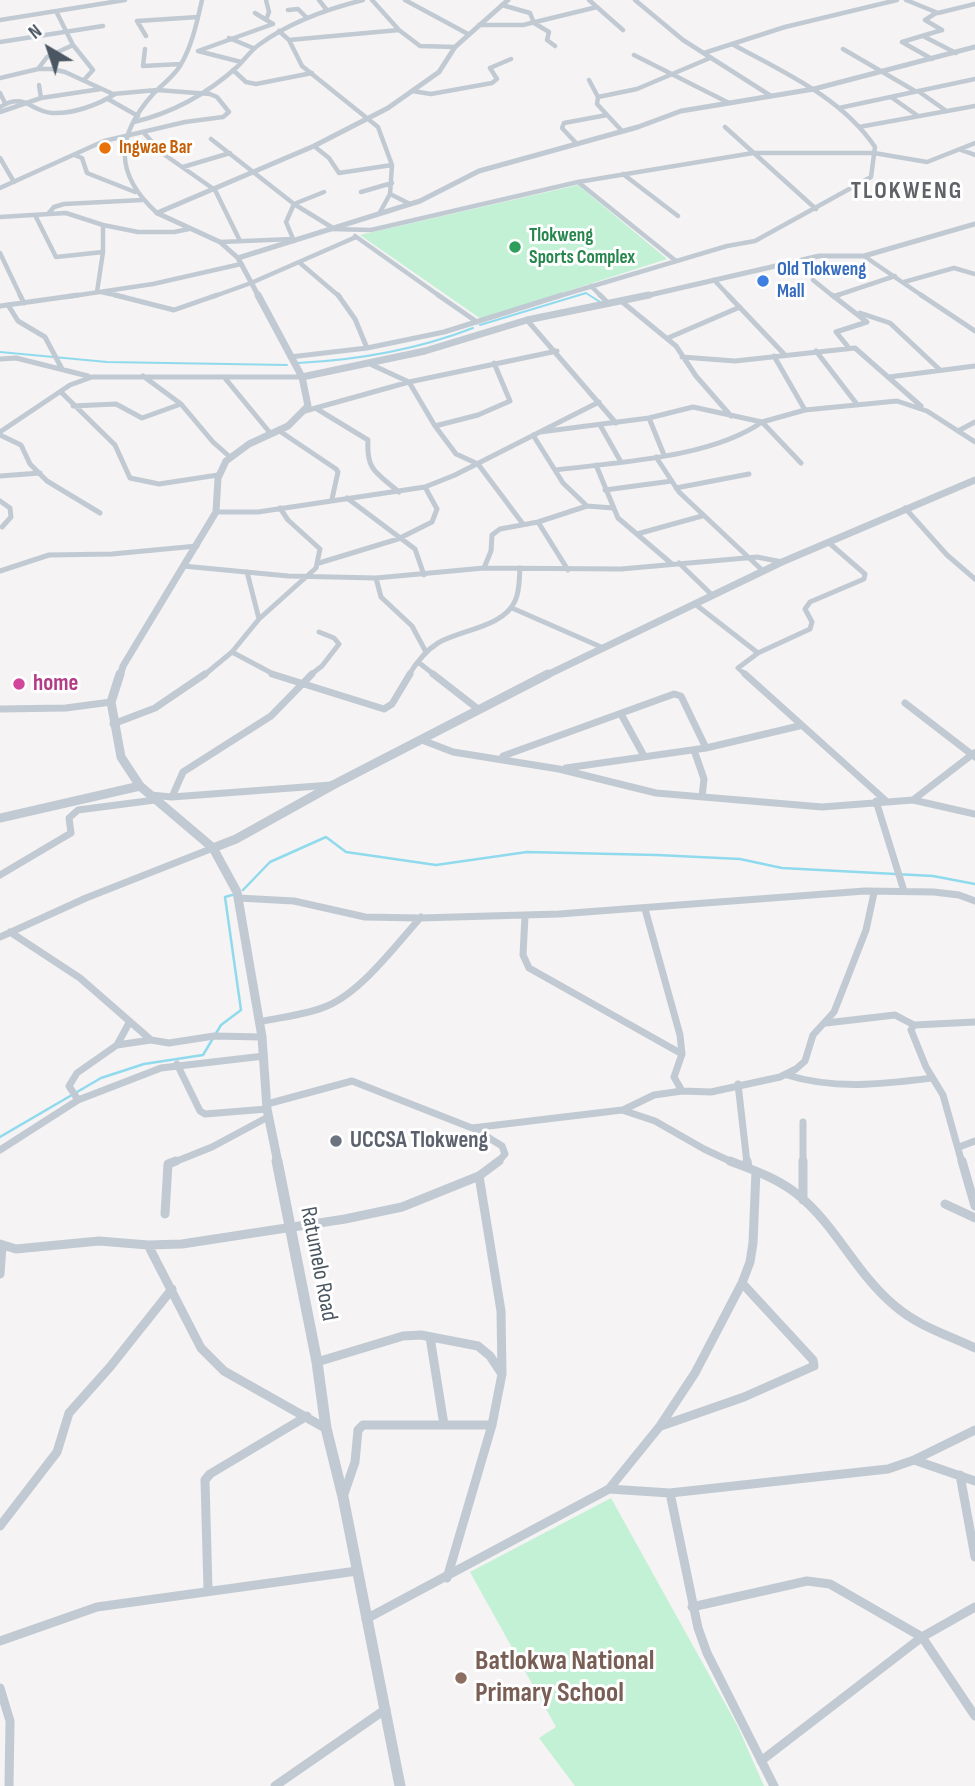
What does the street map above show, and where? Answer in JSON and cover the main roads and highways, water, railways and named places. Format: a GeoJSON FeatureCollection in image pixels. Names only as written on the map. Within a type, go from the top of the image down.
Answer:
{"type":"FeatureCollection","features":[{"type":"Feature","properties":{"kind":"waterway"},"geometry":{"type":"LineString","coordinates":[[480,325],[586,293],[600,302]]}},
{"type":"Feature","properties":{"kind":"waterway"},"geometry":{"type":"LineString","coordinates":[[298,363],[387,353],[473,328]]}},
{"type":"Feature","properties":{"kind":"waterway"},"geometry":{"type":"LineString","coordinates":[[0,352],[107,362],[287,365]]}},
{"type":"Feature","properties":{"kind":"waterway"},"geometry":{"type":"LineString","coordinates":[[243,890],[270,862],[326,837],[346,852],[436,865],[527,852],[657,855],[740,859],[782,868],[933,876],[975,884]]}},
{"type":"Feature","properties":{"kind":"waterway"},"geometry":{"type":"LineString","coordinates":[[0,1137],[101,1078],[144,1064],[203,1055],[221,1025],[241,1010],[225,897],[232,895]]}},
{"type":"Feature","properties":{"kind":"place","name":"Ingwae Bar"},"geometry":{"type":"Point","coordinates":[105,148]}},
{"type":"Feature","properties":{"kind":"place","name":"Tlokweng Sports Complex"},"geometry":{"type":"Point","coordinates":[515,247]}},
{"type":"Feature","properties":{"kind":"place","name":"Old Tlokweng Mall"},"geometry":{"type":"Point","coordinates":[763,281]}},
{"type":"Feature","properties":{"kind":"place","name":"home"},"geometry":{"type":"Point","coordinates":[19,684]}},
{"type":"Feature","properties":{"kind":"place","name":"UCCSA Tlokweng"},"geometry":{"type":"Point","coordinates":[336,1141]}},
{"type":"Feature","properties":{"kind":"place","name":"Batlokwa National Primary School"},"geometry":{"type":"Point","coordinates":[461,1678]}},
{"type":"Feature","properties":{"kind":"district","name":"TLOKWENG"},"geometry":{"type":"Point","coordinates":[907,192]}}]}
